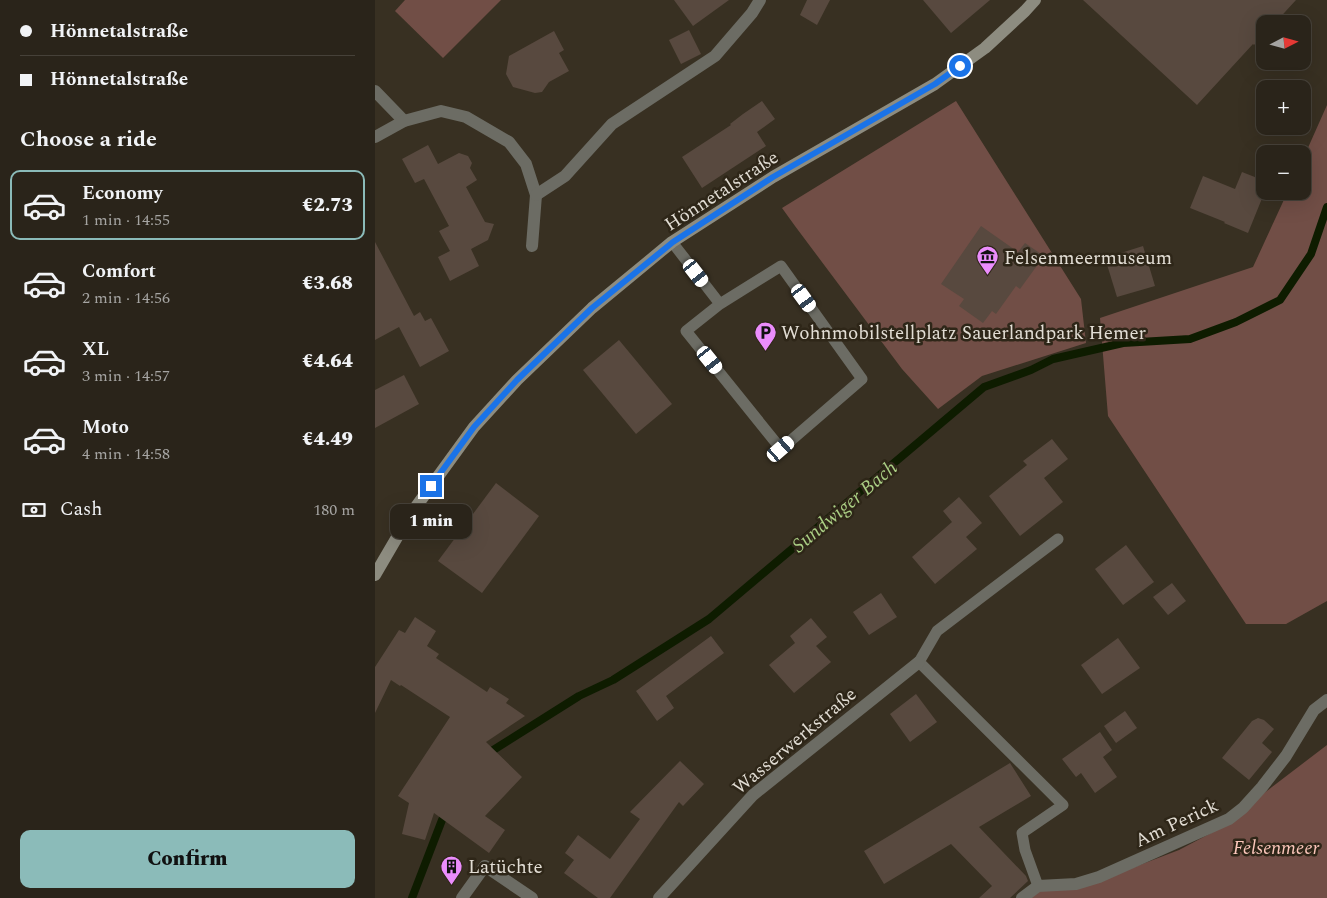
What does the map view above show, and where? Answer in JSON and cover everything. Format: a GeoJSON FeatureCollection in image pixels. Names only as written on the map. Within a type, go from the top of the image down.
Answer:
{"type":"FeatureCollection","features":[{"type":"Feature","properties":{"kind":"main road","name":"Hönnetalstraße"},"geometry":{"type":"LineString","coordinates":[[375,575],[410,515],[474,427],[517,380],[592,308],[673,242],[773,177],[935,84],[985,48],[1035,0]]}},
{"type":"Feature","properties":{"kind":"street"},"geometry":{"type":"LineString","coordinates":[[536,195],[565,176],[612,124],[715,56],[752,13],[760,0]]}},
{"type":"Feature","properties":{"kind":"street"},"geometry":{"type":"LineString","coordinates":[[375,91],[404,121]]}},
{"type":"Feature","properties":{"kind":"street"},"geometry":{"type":"LineString","coordinates":[[375,137],[404,121],[441,112],[466,117],[509,142],[526,164],[536,195],[532,246]]}},
{"type":"Feature","properties":{"kind":"street","name":"Wasserwerkstraße"},"geometry":{"type":"LineString","coordinates":[[659,898],[753,795],[919,662]]}},
{"type":"Feature","properties":{"kind":"street","name":"Am Perick"},"geometry":{"type":"LineString","coordinates":[[1038,886],[1076,884],[1099,878],[1229,819],[1243,808],[1262,787],[1286,756],[1314,710],[1327,700]]}},
{"type":"Feature","properties":{"kind":"street"},"geometry":{"type":"LineString","coordinates":[[462,898],[485,866],[532,898]]}},
{"type":"Feature","properties":{"kind":"street"},"geometry":{"type":"LineString","coordinates":[[1022,898],[1038,886]]}},
{"type":"Feature","properties":{"kind":"lane"},"geometry":{"type":"LineString","coordinates":[[673,242],[720,304]]}},
{"type":"Feature","properties":{"kind":"lane"},"geometry":{"type":"LineString","coordinates":[[781,266],[862,379],[781,449],[686,331],[720,304],[781,266]]}},
{"type":"Feature","properties":{"kind":"lane"},"geometry":{"type":"LineString","coordinates":[[1038,886],[1025,850],[1022,833],[1063,805],[919,662],[937,631],[1058,539]]}},
{"type":"Feature","properties":{"kind":"green space"},"geometry":{"type":"Polygon","coordinates":[[[405,0],[501,0],[443,58],[395,11],[405,0]]]}},
{"type":"Feature","properties":{"kind":"green space"},"geometry":{"type":"Polygon","coordinates":[[[956,101],[1081,299],[1086,343],[982,376],[938,409],[902,369],[782,208],[956,101]]]}},
{"type":"Feature","properties":{"kind":"green space"},"geometry":{"type":"Polygon","coordinates":[[[1327,105],[1327,601],[1286,624],[1246,624],[1108,416],[1100,318],[1253,267],[1284,200],[1311,200],[1311,145],[1309,145],[1327,105]]]}},
{"type":"Feature","properties":{"kind":"green space","name":"Felsenmeer"},"geometry":{"type":"Polygon","coordinates":[[[1327,745],[1327,898],[1031,898],[1037,890],[1082,887],[1179,850],[1213,832],[1327,745]]]}},
{"type":"Feature","properties":{"kind":"building"},"geometry":{"type":"Polygon","coordinates":[[[674,0],[729,0],[693,26],[674,0]]]}},
{"type":"Feature","properties":{"kind":"building"},"geometry":{"type":"Polygon","coordinates":[[[807,0],[830,0],[817,25],[800,15],[807,0]]]}},
{"type":"Feature","properties":{"kind":"building"},"geometry":{"type":"Polygon","coordinates":[[[923,0],[990,0],[951,33],[923,0]]]}},
{"type":"Feature","properties":{"kind":"building"},"geometry":{"type":"Polygon","coordinates":[[[1083,0],[1296,0],[1282,15],[1256,15],[1256,43],[1197,105],[1083,0]]]}},
{"type":"Feature","properties":{"kind":"building"},"geometry":{"type":"Polygon","coordinates":[[[689,30],[701,54],[681,64],[669,40],[689,30]]]}},
{"type":"Feature","properties":{"kind":"building"},"geometry":{"type":"Polygon","coordinates":[[[554,31],[564,50],[559,53],[569,71],[549,82],[542,92],[535,93],[513,87],[506,74],[509,56],[554,31]]]}},
{"type":"Feature","properties":{"kind":"building"},"geometry":{"type":"Polygon","coordinates":[[[762,101],[775,119],[757,132],[766,146],[702,188],[682,157],[731,125],[762,101]]]}},
{"type":"Feature","properties":{"kind":"building"},"geometry":{"type":"Polygon","coordinates":[[[428,145],[438,164],[459,153],[468,156],[472,163],[470,168],[477,180],[466,187],[485,222],[494,224],[488,240],[471,249],[479,266],[450,281],[438,257],[450,251],[439,231],[449,226],[424,179],[415,183],[402,159],[428,145]]]}},
{"type":"Feature","properties":{"kind":"building"},"geometry":{"type":"Polygon","coordinates":[[[1242,172],[1256,177],[1256,200],[1261,200],[1248,233],[1190,208],[1203,176],[1235,189],[1242,172]]]}},
{"type":"Feature","properties":{"kind":"building","name":"Felsenmeermuseum"},"geometry":{"type":"Polygon","coordinates":[[[981,226],[1018,252],[1025,243],[1044,256],[1020,289],[1016,286],[996,314],[992,311],[983,323],[959,306],[964,299],[941,284],[981,226]]]}},
{"type":"Feature","properties":{"kind":"building"},"geometry":{"type":"Polygon","coordinates":[[[375,242],[414,316],[420,312],[425,321],[431,318],[449,351],[420,367],[399,327],[375,340],[375,242]]]}},
{"type":"Feature","properties":{"kind":"building"},"geometry":{"type":"Polygon","coordinates":[[[1143,246],[1155,286],[1117,297],[1105,258],[1143,246]]]}},
{"type":"Feature","properties":{"kind":"building"},"geometry":{"type":"Polygon","coordinates":[[[619,340],[672,404],[636,434],[583,370],[619,340]]]}},
{"type":"Feature","properties":{"kind":"building"},"geometry":{"type":"Polygon","coordinates":[[[404,375],[419,404],[375,428],[375,390],[404,375]]]}},
{"type":"Feature","properties":{"kind":"building"},"geometry":{"type":"Polygon","coordinates":[[[1052,439],[1068,459],[1044,478],[1063,502],[1020,536],[989,496],[1027,465],[1023,461],[1052,439]]]}},
{"type":"Feature","properties":{"kind":"building"},"geometry":{"type":"Polygon","coordinates":[[[496,483],[539,516],[482,593],[438,561],[496,483]]]}},
{"type":"Feature","properties":{"kind":"building"},"geometry":{"type":"Polygon","coordinates":[[[959,497],[982,523],[966,537],[977,549],[935,584],[912,557],[952,522],[943,511],[959,497]]]}},
{"type":"Feature","properties":{"kind":"building"},"geometry":{"type":"Polygon","coordinates":[[[1126,545],[1154,582],[1123,605],[1095,569],[1126,545]]]}},
{"type":"Feature","properties":{"kind":"building"},"geometry":{"type":"Polygon","coordinates":[[[1172,583],[1186,601],[1168,615],[1153,597],[1172,583]]]}},
{"type":"Feature","properties":{"kind":"building"},"geometry":{"type":"Polygon","coordinates":[[[881,593],[897,617],[869,635],[853,612],[881,593]]]}},
{"type":"Feature","properties":{"kind":"building"},"geometry":{"type":"Polygon","coordinates":[[[415,617],[436,631],[427,646],[439,654],[436,658],[487,692],[490,687],[509,699],[506,703],[525,716],[486,742],[522,777],[485,816],[505,830],[489,853],[434,813],[425,840],[402,834],[409,803],[398,796],[450,717],[391,680],[375,713],[375,667],[399,630],[405,633],[415,617]]]}},
{"type":"Feature","properties":{"kind":"building"},"geometry":{"type":"Polygon","coordinates":[[[811,618],[827,637],[816,646],[831,662],[794,693],[769,665],[795,643],[790,636],[811,618]]]}},
{"type":"Feature","properties":{"kind":"building"},"geometry":{"type":"Polygon","coordinates":[[[711,636],[724,653],[666,696],[674,708],[657,721],[636,691],[711,636]]]}},
{"type":"Feature","properties":{"kind":"building"},"geometry":{"type":"Polygon","coordinates":[[[1118,638],[1140,668],[1102,694],[1081,665],[1118,638]]]}},
{"type":"Feature","properties":{"kind":"building"},"geometry":{"type":"Polygon","coordinates":[[[916,694],[937,722],[910,742],[890,714],[916,694]]]}},
{"type":"Feature","properties":{"kind":"building"},"geometry":{"type":"Polygon","coordinates":[[[1125,711],[1137,728],[1116,743],[1104,726],[1125,711]]]}},
{"type":"Feature","properties":{"kind":"building"},"geometry":{"type":"Polygon","coordinates":[[[1258,718],[1264,720],[1274,729],[1262,743],[1272,752],[1249,780],[1222,758],[1252,721],[1258,718]]]}},
{"type":"Feature","properties":{"kind":"building"},"geometry":{"type":"Polygon","coordinates":[[[1100,732],[1112,750],[1103,757],[1117,777],[1095,793],[1081,773],[1076,777],[1062,759],[1100,732]]]}},
{"type":"Feature","properties":{"kind":"building"},"geometry":{"type":"Polygon","coordinates":[[[680,761],[704,784],[683,806],[679,802],[610,898],[598,898],[564,873],[574,860],[565,853],[578,835],[610,859],[640,819],[630,812],[680,761]]]}},
{"type":"Feature","properties":{"kind":"building"},"geometry":{"type":"Polygon","coordinates":[[[1010,763],[1031,796],[979,827],[1026,876],[1028,881],[1010,898],[979,898],[992,886],[951,844],[884,884],[864,851],[1010,763]]]}},
{"type":"Feature","properties":{"kind":"waterway","name":"Sundwiger Bach"},"geometry":{"type":"LineString","coordinates":[[487,754],[579,696],[613,680],[709,619],[984,387],[1031,370],[1053,359],[1123,343],[1190,339],[1236,322],[1280,300],[1311,254],[1327,207]]}},
{"type":"Feature","properties":{"kind":"waterway","name":"Sundwiger Bach"},"geometry":{"type":"LineString","coordinates":[[412,898],[446,812]]}},
{"type":"Feature","properties":{"kind":"place","name":"Felsenmeermuseum"},"geometry":{"type":"Point","coordinates":[988,276]}},
{"type":"Feature","properties":{"kind":"place","name":"Wohnmobilstellplatz Sauerlandpark Hemer"},"geometry":{"type":"Point","coordinates":[765,351]}},
{"type":"Feature","properties":{"kind":"place","name":"Latüchte"},"geometry":{"type":"Point","coordinates":[452,885]}},
{"type":"Feature","properties":{"kind":"route"},"geometry":{"type":"LineString","coordinates":[[431,486],[474,427],[517,380],[592,308],[673,242],[773,177],[935,84],[960,66]]}}]}
